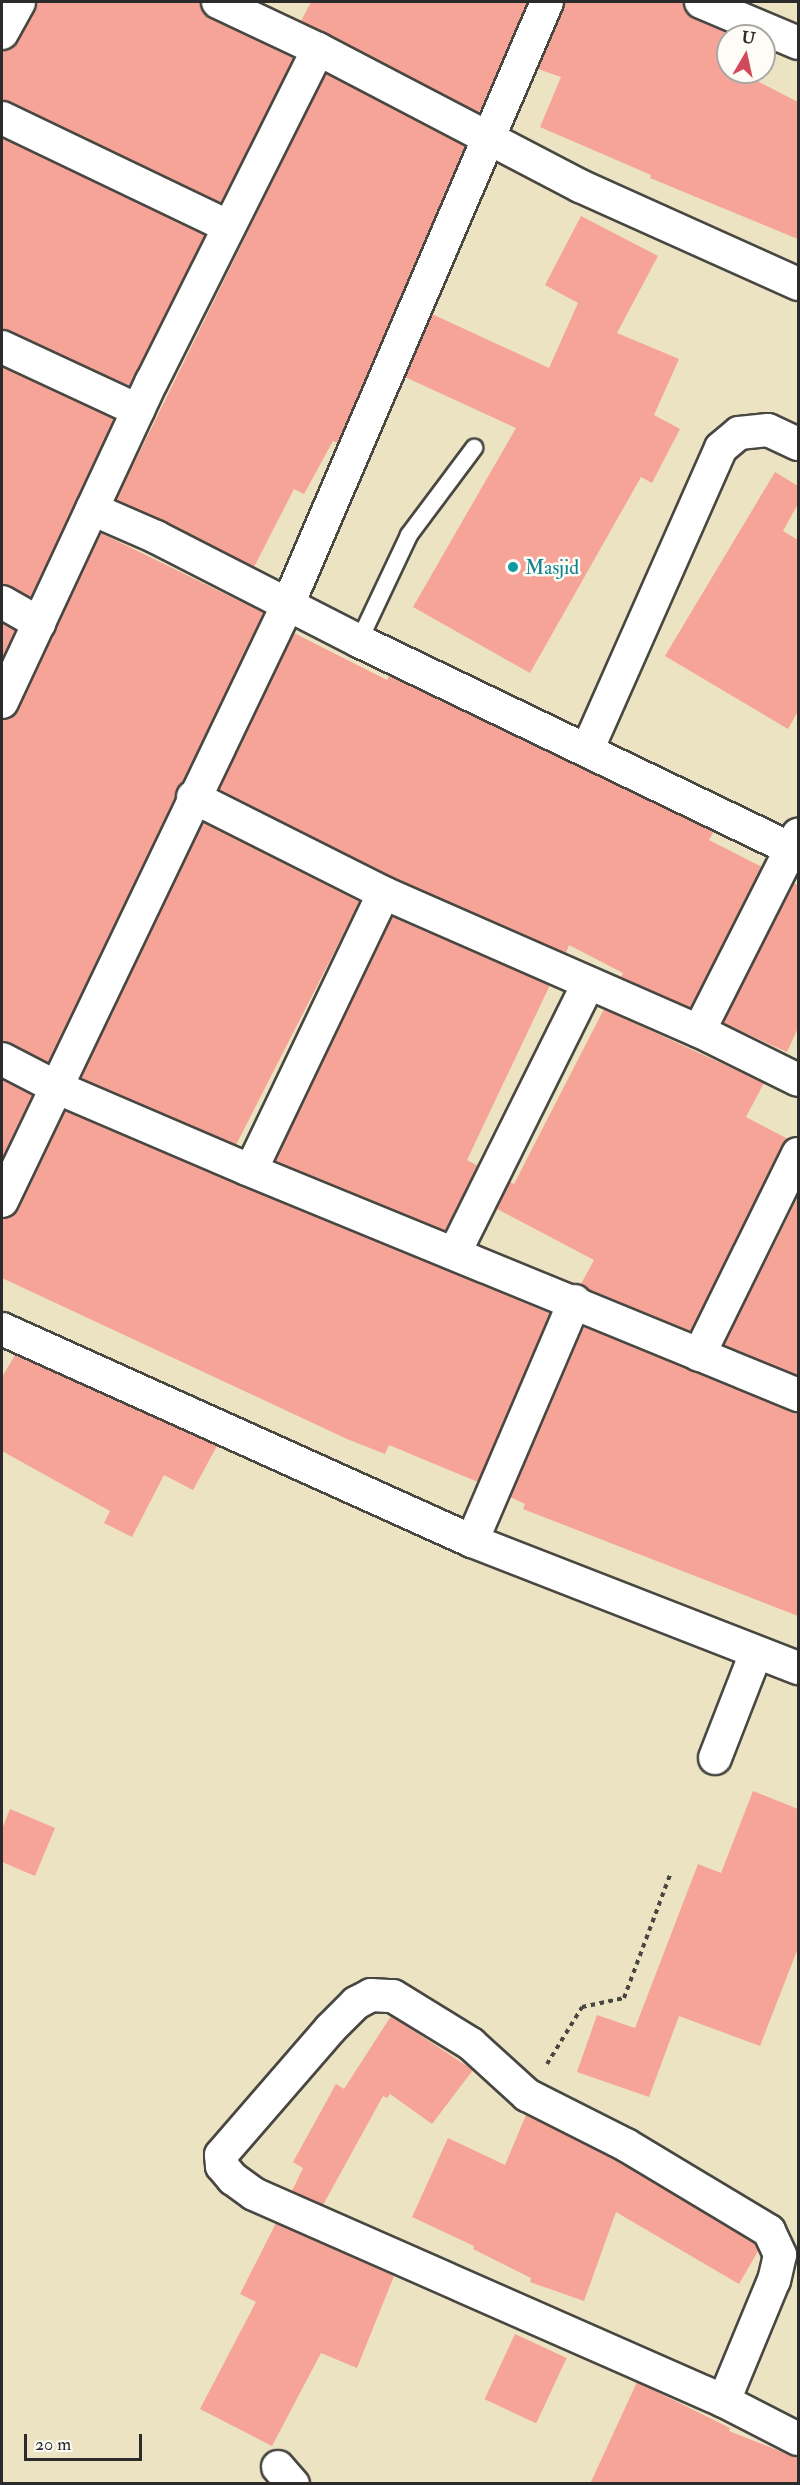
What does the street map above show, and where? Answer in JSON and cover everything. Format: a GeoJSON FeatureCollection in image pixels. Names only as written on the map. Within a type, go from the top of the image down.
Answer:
{"type":"FeatureCollection","features":[{"type":"Feature","properties":{"kind":"street"},"geometry":{"type":"LineString","coordinates":[[2,33],[20,2]]}},
{"type":"Feature","properties":{"kind":"street"},"geometry":{"type":"LineString","coordinates":[[218,2],[318,49],[580,186],[798,284]]}},
{"type":"Feature","properties":{"kind":"street"},"geometry":{"type":"LineString","coordinates":[[2,1201],[58,1088],[193,797],[289,602],[547,2]]}},
{"type":"Feature","properties":{"kind":"street"},"geometry":{"type":"LineString","coordinates":[[701,2],[736,8],[798,43]]}},
{"type":"Feature","properties":{"kind":"street"},"geometry":{"type":"LineString","coordinates":[[2,702],[138,410],[227,226],[318,49]]}},
{"type":"Feature","properties":{"kind":"street"},"geometry":{"type":"LineString","coordinates":[[2,118],[227,226]]}},
{"type":"Feature","properties":{"kind":"street"},"geometry":{"type":"LineString","coordinates":[[2,347],[138,410]]}},
{"type":"Feature","properties":{"kind":"street"},"geometry":{"type":"LineString","coordinates":[[588,748],[721,448],[739,433],[768,430],[798,444]]}},
{"type":"Feature","properties":{"kind":"street"},"geometry":{"type":"LineString","coordinates":[[92,509],[289,602],[359,641],[796,845],[699,1031]]}},
{"type":"Feature","properties":{"kind":"street"},"geometry":{"type":"LineString","coordinates":[[2,602],[39,622]]}},
{"type":"Feature","properties":{"kind":"street"},"geometry":{"type":"LineString","coordinates":[[193,797],[384,893],[699,1031],[798,1080]]}},
{"type":"Feature","properties":{"kind":"street"},"geometry":{"type":"LineString","coordinates":[[251,1170],[384,893]]}},
{"type":"Feature","properties":{"kind":"street"},"geometry":{"type":"LineString","coordinates":[[455,1252],[588,984]]}},
{"type":"Feature","properties":{"kind":"street"},"geometry":{"type":"LineString","coordinates":[[2,1059],[58,1088],[251,1170],[575,1301],[798,1395]]}},
{"type":"Feature","properties":{"kind":"street"},"geometry":{"type":"LineString","coordinates":[[699,1355],[798,1154]]}},
{"type":"Feature","properties":{"kind":"street"},"geometry":{"type":"LineString","coordinates":[[472,1541],[575,1301]]}},
{"type":"Feature","properties":{"kind":"street"},"geometry":{"type":"LineString","coordinates":[[2,1329],[472,1541],[798,1668]]}},
{"type":"Feature","properties":{"kind":"street"},"geometry":{"type":"LineString","coordinates":[[714,1758],[756,1653]]}},
{"type":"Feature","properties":{"kind":"street"},"geometry":{"type":"LineString","coordinates":[[724,2401],[774,2280],[778,2245],[769,2231],[626,2145],[527,2095],[451,2031],[393,1996],[371,1995],[356,2003],[330,2029],[221,2155],[222,2166],[254,2194],[724,2401],[798,2439]]}},
{"type":"Feature","properties":{"kind":"lane"},"geometry":{"type":"LineString","coordinates":[[359,641],[409,535],[474,448]]}},
{"type":"Feature","properties":{"kind":"path"},"geometry":{"type":"LineString","coordinates":[[527,2095],[582,2007],[624,1998],[670,1875]]}},
{"type":"Feature","properties":{"kind":"building"},"geometry":{"type":"Polygon","coordinates":[[[37,2],[200,2],[203,12],[210,18],[294,57],[221,203],[2,100],[2,51],[18,42],[37,2]]]}},
{"type":"Feature","properties":{"kind":"building"},"geometry":{"type":"Polygon","coordinates":[[[311,2],[528,2],[479,113],[301,21],[311,2]]]}},
{"type":"Feature","properties":{"kind":"building"},"geometry":{"type":"Polygon","coordinates":[[[565,2],[683,2],[686,12],[693,18],[716,28],[716,84],[763,84],[798,102],[798,239],[650,178],[651,175],[540,127],[561,77],[538,69],[565,2]]]}},
{"type":"Feature","properties":{"kind":"building"},"geometry":{"type":"Polygon","coordinates":[[[326,73],[465,146],[338,443],[333,441],[304,494],[294,489],[254,567],[116,500],[326,73]]]}},
{"type":"Feature","properties":{"kind":"building"},"geometry":{"type":"Polygon","coordinates":[[[2,138],[205,235],[130,386],[2,329],[2,138]]]}},
{"type":"Feature","properties":{"kind":"building"},"geometry":{"type":"Polygon","coordinates":[[[581,216],[658,256],[617,333],[679,359],[654,415],[680,429],[652,483],[641,477],[530,673],[413,607],[516,428],[405,377],[432,314],[549,368],[578,303],[545,285],[581,216]]]}},
{"type":"Feature","properties":{"kind":"building"},"geometry":{"type":"Polygon","coordinates":[[[2,367],[114,419],[31,598],[2,584],[2,367]]]}},
{"type":"Feature","properties":{"kind":"building"},"geometry":{"type":"Polygon","coordinates":[[[775,472],[798,486],[798,504],[783,531],[798,540],[798,711],[788,729],[665,656],[775,472]]]}},
{"type":"Feature","properties":{"kind":"building"},"geometry":{"type":"Polygon","coordinates":[[[101,533],[264,613],[48,1063],[2,1041],[2,720],[12,717],[18,710],[101,533]]]}},
{"type":"Feature","properties":{"kind":"building"},"geometry":{"type":"Polygon","coordinates":[[[2,622],[16,630],[2,661],[2,622]]]}},
{"type":"Feature","properties":{"kind":"building"},"geometry":{"type":"Polygon","coordinates":[[[294,633],[387,680],[389,676],[714,831],[709,840],[762,867],[691,1008],[621,977],[623,973],[569,945],[566,953],[392,877],[219,790],[294,633]]]}},
{"type":"Feature","properties":{"kind":"building"},"geometry":{"type":"Polygon","coordinates":[[[203,822],[360,902],[231,1155],[74,1075],[203,822]]]}},
{"type":"Feature","properties":{"kind":"building"},"geometry":{"type":"Polygon","coordinates":[[[794,883],[798,886],[798,1028],[787,1052],[723,1023],[794,883]]]}},
{"type":"Feature","properties":{"kind":"building"},"geometry":{"type":"Polygon","coordinates":[[[393,916],[550,985],[467,1160],[478,1166],[445,1231],[275,1161],[393,916]]]}},
{"type":"Feature","properties":{"kind":"building"},"geometry":{"type":"Polygon","coordinates":[[[604,1009],[764,1083],[746,1117],[788,1139],[691,1331],[589,1290],[581,1284],[594,1260],[497,1209],[510,1182],[514,1184],[604,1009]]]}},
{"type":"Feature","properties":{"kind":"building"},"geometry":{"type":"Polygon","coordinates":[[[2,1079],[33,1095],[2,1160],[2,1079]]]}},
{"type":"Feature","properties":{"kind":"building"},"geometry":{"type":"Polygon","coordinates":[[[65,1111],[550,1313],[478,1482],[389,1445],[385,1454],[347,1439],[2,1278],[2,1219],[18,1209],[65,1111]]]}},
{"type":"Feature","properties":{"kind":"building"},"geometry":{"type":"Polygon","coordinates":[[[798,1197],[798,1376],[724,1345],[798,1197]]]}},
{"type":"Feature","properties":{"kind":"building"},"geometry":{"type":"Polygon","coordinates":[[[584,1327],[798,1413],[798,1616],[523,1509],[525,1504],[510,1497],[584,1327]]]}},
{"type":"Feature","properties":{"kind":"building"},"geometry":{"type":"Polygon","coordinates":[[[15,1355],[217,1446],[193,1490],[164,1475],[132,1537],[104,1523],[110,1511],[2,1451],[2,1377],[15,1355]]]}},
{"type":"Feature","properties":{"kind":"building"},"geometry":{"type":"Polygon","coordinates":[[[753,1791],[798,1809],[798,1948],[760,2046],[679,2016],[649,2097],[577,2072],[597,2015],[635,2028],[698,1864],[721,1873],[753,1791]]]}},
{"type":"Feature","properties":{"kind":"building"},"geometry":{"type":"Polygon","coordinates":[[[10,1809],[55,1828],[35,1876],[2,1862],[2,1829],[10,1809]]]}},
{"type":"Feature","properties":{"kind":"building"},"geometry":{"type":"Polygon","coordinates":[[[391,2016],[473,2070],[432,2124],[390,2094],[387,2098],[383,2096],[323,2205],[292,2191],[303,2168],[293,2162],[336,2084],[344,2089],[391,2016]]]}},
{"type":"Feature","properties":{"kind":"building"},"geometry":{"type":"Polygon","coordinates":[[[526,2115],[617,2161],[755,2244],[758,2251],[739,2284],[616,2212],[584,2301],[530,2282],[531,2278],[473,2249],[474,2246],[412,2217],[448,2138],[505,2165],[526,2115]]]}},
{"type":"Feature","properties":{"kind":"building"},"geometry":{"type":"Polygon","coordinates":[[[276,2223],[394,2276],[357,2368],[321,2353],[272,2446],[200,2409],[256,2302],[240,2294],[276,2223]]]}},
{"type":"Feature","properties":{"kind":"building"},"geometry":{"type":"Polygon","coordinates":[[[515,2334],[567,2358],[536,2423],[485,2399],[515,2334]]]}},
{"type":"Feature","properties":{"kind":"building"},"geometry":{"type":"Polygon","coordinates":[[[637,2382],[730,2428],[729,2431],[798,2458],[798,2484],[590,2484],[637,2382]]]}},
{"type":"Feature","properties":{"kind":"place","name":"Masjid"},"geometry":{"type":"Point","coordinates":[513,567]}}]}
